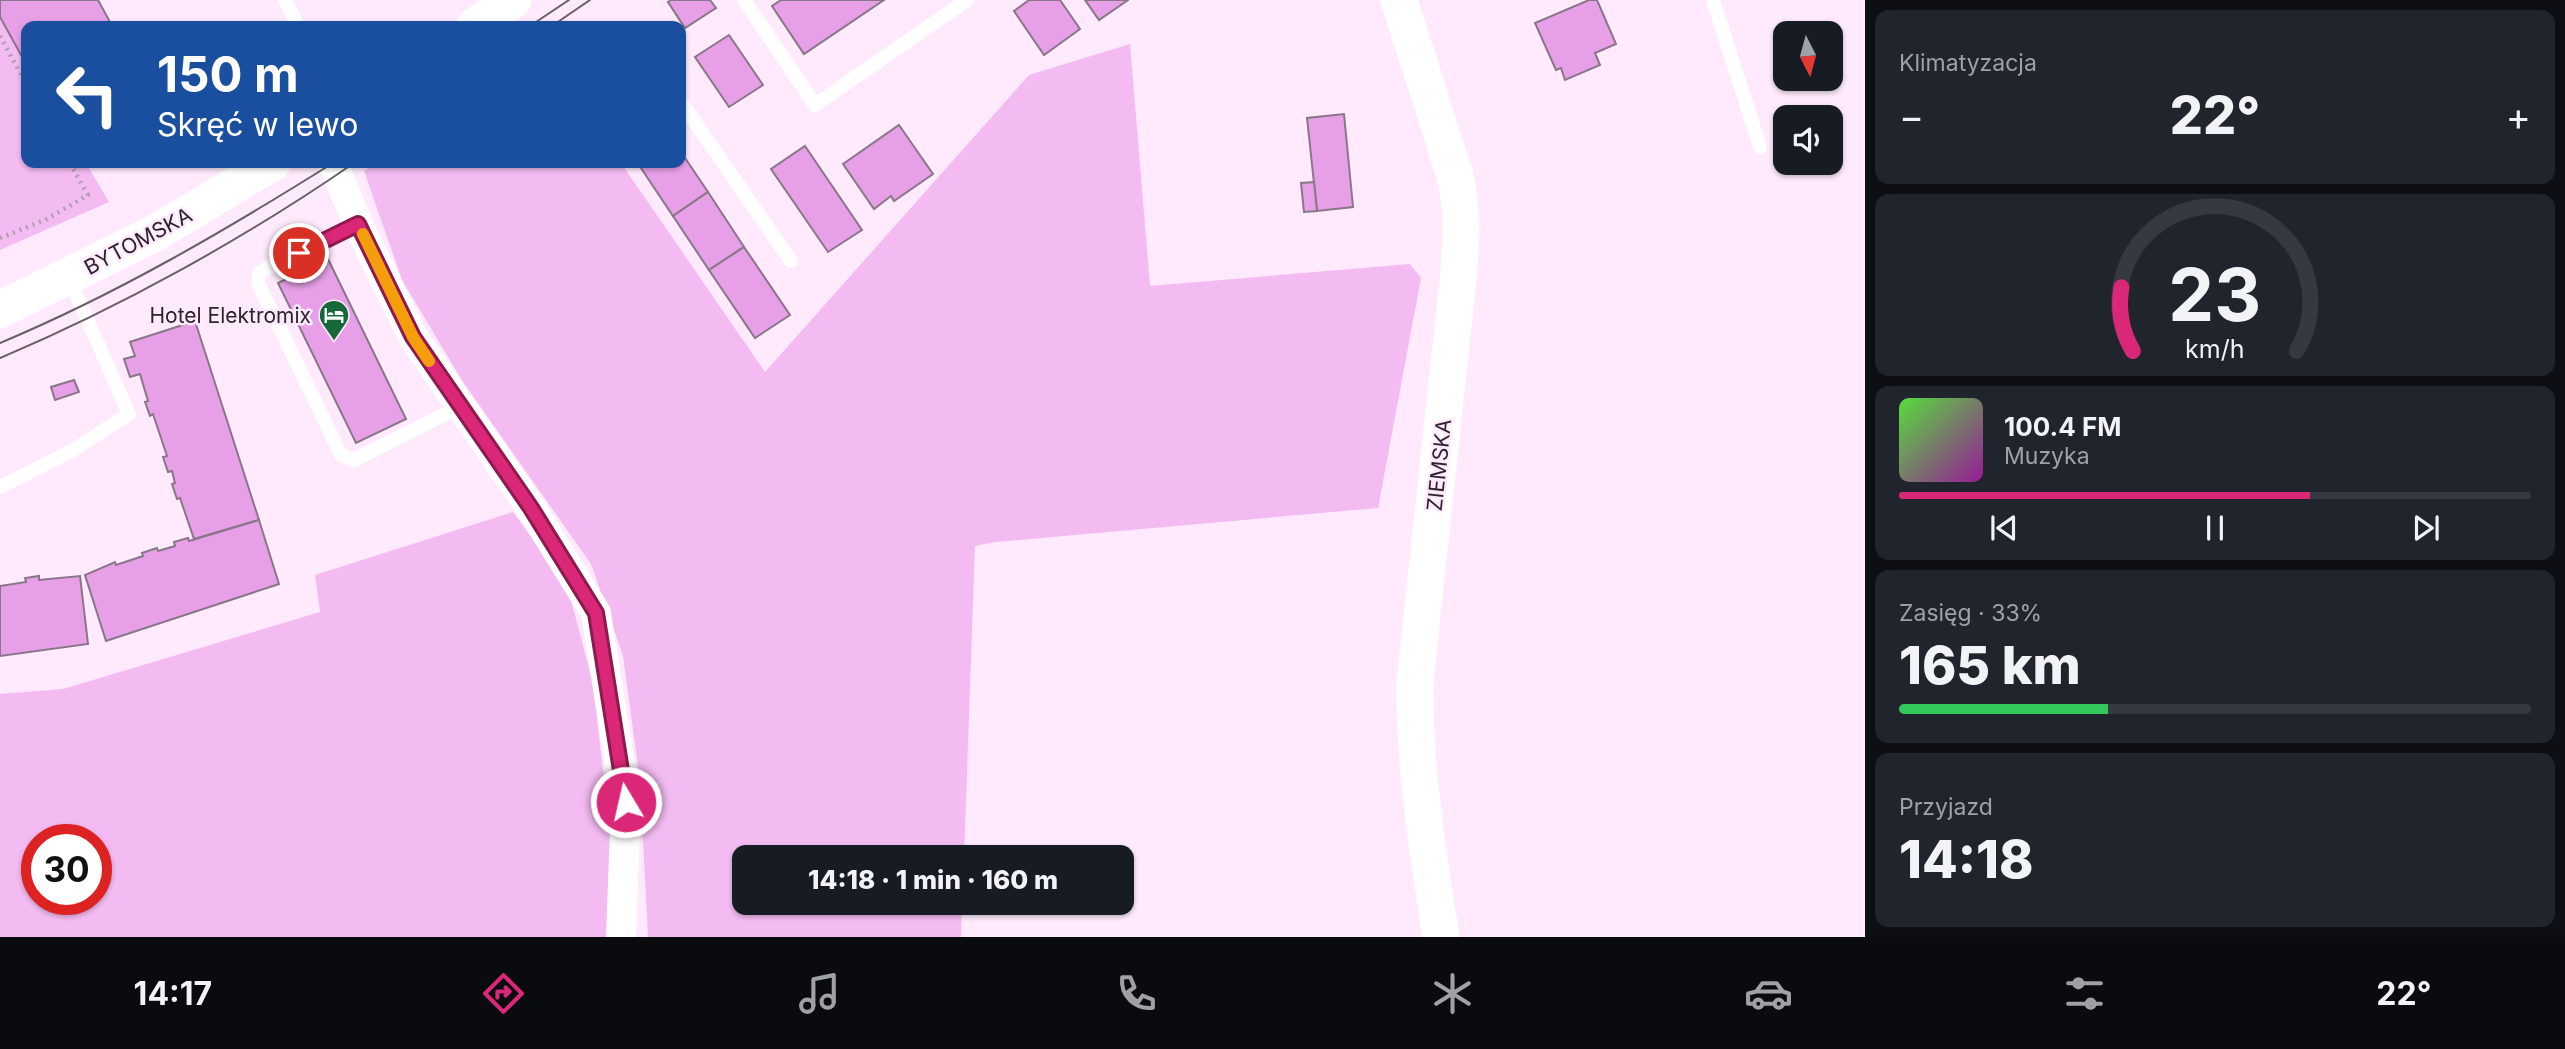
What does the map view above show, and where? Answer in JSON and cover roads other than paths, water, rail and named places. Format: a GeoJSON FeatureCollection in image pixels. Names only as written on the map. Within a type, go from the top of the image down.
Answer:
{"type":"FeatureCollection","features":[{"type":"Feature","properties":{"kind":"street","name":"ZIEMSKA"},"geometry":{"type":"LineString","coordinates":[[1399,0],[1455,176],[1461,198],[1462,220],[1415,682],[1418,771],[1441,937]]}},
{"type":"Feature","properties":{"kind":"street","name":"BYTOMSKA"},"geometry":{"type":"LineString","coordinates":[[0,310],[157,232],[264,168]]}},
{"type":"Feature","properties":{"kind":"street"},"geometry":{"type":"LineString","coordinates":[[335,168],[358,224],[413,337],[531,508],[596,613],[626,802],[621,937]]}},
{"type":"Feature","properties":{"kind":"lane"},"geometry":{"type":"LineString","coordinates":[[285,0],[296,21]]}},
{"type":"Feature","properties":{"kind":"lane"},"geometry":{"type":"LineString","coordinates":[[744,0],[815,105],[967,0]]}},
{"type":"Feature","properties":{"kind":"lane"},"geometry":{"type":"LineString","coordinates":[[1713,0],[1760,147]]}},
{"type":"Feature","properties":{"kind":"lane"},"geometry":{"type":"LineString","coordinates":[[686,109],[790,261]]}},
{"type":"Feature","properties":{"kind":"lane"},"geometry":{"type":"LineString","coordinates":[[358,224],[260,272],[258,283],[341,455],[354,460],[461,406]]}},
{"type":"Feature","properties":{"kind":"lane"},"geometry":{"type":"LineString","coordinates":[[0,487],[75,449],[129,414],[69,278]]}},
{"type":"Feature","properties":{"kind":"tram line"},"geometry":{"type":"LineString","coordinates":[[538,21],[569,0]]}},
{"type":"Feature","properties":{"kind":"tram line"},"geometry":{"type":"LineString","coordinates":[[559,21],[590,0]]}},
{"type":"Feature","properties":{"kind":"tram line"},"geometry":{"type":"LineString","coordinates":[[0,343],[86,304],[170,260],[325,168]]}},
{"type":"Feature","properties":{"kind":"tram line"},"geometry":{"type":"LineString","coordinates":[[0,358],[91,316],[182,269],[271,218],[347,168]]}},
{"type":"Feature","properties":{"kind":"place","name":"Hotel Elektromix"},"geometry":{"type":"Point","coordinates":[334,342]}}]}
